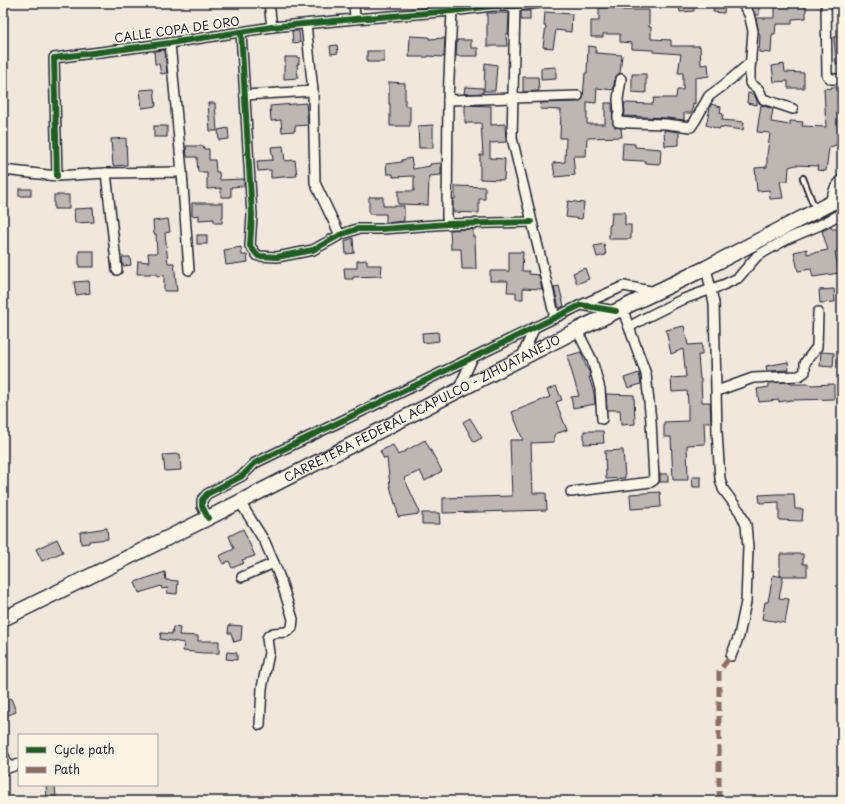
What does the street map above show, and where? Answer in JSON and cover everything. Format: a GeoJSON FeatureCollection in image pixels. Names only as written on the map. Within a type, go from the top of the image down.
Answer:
{"type":"FeatureCollection","features":[{"type":"Feature","properties":{"kind":"main road","name":"CARRETERA FEDERAL ACAPULCO - ZIHUATANEJO"},"geometry":{"type":"LineString","coordinates":[[3,619],[240,502],[577,330],[706,268],[815,211],[836,205],[842,198]]}},
{"type":"Feature","properties":{"kind":"street"},"geometry":{"type":"LineString","coordinates":[[269,3],[272,27]]}},
{"type":"Feature","properties":{"kind":"street"},"geometry":{"type":"LineString","coordinates":[[354,3],[355,18]]}},
{"type":"Feature","properties":{"kind":"street","name":"CALLE COPA DE ORO"},"geometry":{"type":"LineString","coordinates":[[57,176],[54,58],[272,27],[355,18],[452,11],[492,4],[515,6],[540,3]]}},
{"type":"Feature","properties":{"kind":"street"},"geometry":{"type":"LineString","coordinates":[[742,3],[749,14],[753,31],[750,83],[759,90],[763,98],[793,109]]}},
{"type":"Feature","properties":{"kind":"street"},"geometry":{"type":"LineString","coordinates":[[826,3],[827,75],[831,79],[842,79]]}},
{"type":"Feature","properties":{"kind":"street"},"geometry":{"type":"LineString","coordinates":[[515,6],[512,138],[554,318]]}},
{"type":"Feature","properties":{"kind":"street"},"geometry":{"type":"LineString","coordinates":[[448,224],[448,100],[452,11]]}},
{"type":"Feature","properties":{"kind":"street"},"geometry":{"type":"LineString","coordinates":[[306,24],[313,90],[315,183],[340,235]]}},
{"type":"Feature","properties":{"kind":"street"},"geometry":{"type":"LineString","coordinates":[[242,32],[252,215],[250,246],[258,256],[277,257],[313,250],[340,235],[357,229],[382,229],[448,224],[531,222]]}},
{"type":"Feature","properties":{"kind":"street"},"geometry":{"type":"LineString","coordinates":[[170,42],[190,270]]}},
{"type":"Feature","properties":{"kind":"street"},"geometry":{"type":"LineString","coordinates":[[621,79],[618,99],[618,122],[666,124],[691,127],[708,96],[724,85],[751,62]]}},
{"type":"Feature","properties":{"kind":"street"},"geometry":{"type":"LineString","coordinates":[[245,95],[313,90]]}},
{"type":"Feature","properties":{"kind":"street"},"geometry":{"type":"LineString","coordinates":[[448,100],[578,96]]}},
{"type":"Feature","properties":{"kind":"street"},"geometry":{"type":"LineString","coordinates":[[3,170],[57,176],[106,173],[182,172]]}},
{"type":"Feature","properties":{"kind":"street"},"geometry":{"type":"LineString","coordinates":[[106,173],[117,270]]}},
{"type":"Feature","properties":{"kind":"street"},"geometry":{"type":"LineString","coordinates":[[629,327],[681,300],[711,290],[738,278],[757,256],[788,238],[820,225],[839,215],[836,205],[835,188],[842,179]]}},
{"type":"Feature","properties":{"kind":"street"},"geometry":{"type":"LineString","coordinates":[[706,268],[714,303],[717,432],[720,479],[723,489],[740,512],[746,525],[748,547],[746,602],[739,636],[731,656]]}},
{"type":"Feature","properties":{"kind":"street"},"geometry":{"type":"LineString","coordinates":[[208,518],[202,506],[202,500],[207,494],[242,476],[255,463],[581,305],[624,286],[657,292]]}},
{"type":"Feature","properties":{"kind":"street"},"geometry":{"type":"LineString","coordinates":[[571,492],[651,482],[654,480],[651,421],[646,374],[629,327],[619,310],[581,305]]}},
{"type":"Feature","properties":{"kind":"street"},"geometry":{"type":"LineString","coordinates":[[717,391],[753,378],[799,376],[805,372],[805,363],[817,347],[818,312]]}},
{"type":"Feature","properties":{"kind":"street"},"geometry":{"type":"LineString","coordinates":[[521,358],[536,327]]}},
{"type":"Feature","properties":{"kind":"street"},"geometry":{"type":"LineString","coordinates":[[577,330],[592,360],[600,389],[602,419]]}},
{"type":"Feature","properties":{"kind":"street"},"geometry":{"type":"LineString","coordinates":[[458,390],[473,357]]}},
{"type":"Feature","properties":{"kind":"street"},"geometry":{"type":"LineString","coordinates":[[240,502],[265,542],[281,581],[293,619],[292,628],[286,632],[273,632],[267,638],[269,653],[262,688],[260,725]]}},
{"type":"Feature","properties":{"kind":"street"},"geometry":{"type":"LineString","coordinates":[[242,577],[274,563]]}},
{"type":"Feature","properties":{"kind":"street"},"geometry":{"type":"LineString","coordinates":[[3,754],[6,768],[18,764]]}},
{"type":"Feature","properties":{"kind":"lane"},"geometry":{"type":"LineString","coordinates":[[803,178],[815,211]]}},
{"type":"Feature","properties":{"kind":"building"},"geometry":{"type":"Polygon","coordinates":[[[679,3],[694,3],[694,11],[680,12],[679,3]]]}},
{"type":"Feature","properties":{"kind":"building"},"geometry":{"type":"Polygon","coordinates":[[[714,3],[725,3],[724,13],[713,12],[714,3]]]}},
{"type":"Feature","properties":{"kind":"building"},"geometry":{"type":"Polygon","coordinates":[[[775,3],[806,5],[806,18],[792,19],[792,24],[776,24],[775,34],[772,34],[771,53],[759,52],[760,34],[756,18],[775,18],[775,3]]]}},
{"type":"Feature","properties":{"kind":"building"},"geometry":{"type":"Polygon","coordinates":[[[613,4],[623,4],[623,10],[649,10],[651,39],[671,40],[671,46],[700,46],[701,65],[708,64],[709,76],[695,78],[695,104],[693,103],[692,113],[684,113],[684,120],[624,116],[624,103],[653,104],[654,98],[676,98],[677,90],[683,90],[683,73],[678,73],[681,54],[632,49],[632,43],[620,42],[620,34],[603,34],[603,37],[591,37],[591,21],[599,21],[599,8],[613,8],[613,4]]]}},
{"type":"Feature","properties":{"kind":"building"},"geometry":{"type":"Polygon","coordinates":[[[751,4],[759,4],[759,15],[755,15],[751,4]]]}},
{"type":"Feature","properties":{"kind":"building"},"geometry":{"type":"Polygon","coordinates":[[[521,11],[530,11],[530,20],[521,20],[521,11]]]}},
{"type":"Feature","properties":{"kind":"building"},"geometry":{"type":"Polygon","coordinates":[[[545,12],[572,14],[571,32],[556,30],[553,48],[543,47],[546,26],[544,26],[545,12]]]}},
{"type":"Feature","properties":{"kind":"building"},"geometry":{"type":"Polygon","coordinates":[[[487,13],[509,13],[508,34],[506,34],[507,46],[487,46],[487,13]]]}},
{"type":"Feature","properties":{"kind":"building"},"geometry":{"type":"Polygon","coordinates":[[[292,31],[299,31],[300,42],[293,43],[292,31]]]}},
{"type":"Feature","properties":{"kind":"building"},"geometry":{"type":"Polygon","coordinates":[[[410,36],[429,37],[429,39],[445,38],[444,57],[409,57],[410,36]]]}},
{"type":"Feature","properties":{"kind":"building"},"geometry":{"type":"Polygon","coordinates":[[[842,36],[842,64],[836,64],[834,37],[842,36]]]}},
{"type":"Feature","properties":{"kind":"building"},"geometry":{"type":"Polygon","coordinates":[[[457,40],[471,40],[471,48],[478,48],[478,56],[456,56],[457,40]]]}},
{"type":"Feature","properties":{"kind":"building"},"geometry":{"type":"Polygon","coordinates":[[[337,45],[338,53],[331,54],[330,46],[337,45]]]}},
{"type":"Feature","properties":{"kind":"building"},"geometry":{"type":"Polygon","coordinates":[[[588,46],[596,47],[596,53],[622,55],[620,73],[615,78],[613,90],[597,88],[596,103],[587,102],[587,124],[605,124],[605,103],[612,103],[613,125],[621,128],[622,137],[587,138],[586,156],[573,156],[575,175],[555,177],[553,163],[565,162],[566,138],[560,138],[561,110],[540,109],[541,103],[578,102],[583,99],[585,73],[587,73],[588,46]]]}},
{"type":"Feature","properties":{"kind":"building"},"geometry":{"type":"Polygon","coordinates":[[[165,50],[167,73],[161,74],[159,64],[155,64],[154,51],[165,50]]]}},
{"type":"Feature","properties":{"kind":"building"},"geometry":{"type":"Polygon","coordinates":[[[367,51],[384,51],[384,62],[367,62],[367,51]]]}},
{"type":"Feature","properties":{"kind":"building"},"geometry":{"type":"Polygon","coordinates":[[[285,57],[299,57],[299,64],[297,64],[298,78],[284,79],[285,57]]]}},
{"type":"Feature","properties":{"kind":"building"},"geometry":{"type":"Polygon","coordinates":[[[485,63],[497,65],[495,91],[484,91],[485,63]]]}},
{"type":"Feature","properties":{"kind":"building"},"geometry":{"type":"Polygon","coordinates":[[[784,64],[785,72],[804,73],[804,88],[788,88],[788,81],[774,82],[772,66],[784,64]]]}},
{"type":"Feature","properties":{"kind":"building"},"geometry":{"type":"Polygon","coordinates":[[[556,67],[556,79],[541,80],[541,68],[556,67]]]}},
{"type":"Feature","properties":{"kind":"building"},"geometry":{"type":"Polygon","coordinates":[[[632,74],[646,74],[646,93],[632,92],[632,74]]]}},
{"type":"Feature","properties":{"kind":"building"},"geometry":{"type":"Polygon","coordinates":[[[523,77],[538,77],[539,91],[523,92],[523,77]]]}},
{"type":"Feature","properties":{"kind":"building"},"geometry":{"type":"Polygon","coordinates":[[[389,82],[405,83],[405,106],[410,106],[410,126],[390,126],[389,82]]]}},
{"type":"Feature","properties":{"kind":"building"},"geometry":{"type":"Polygon","coordinates":[[[465,87],[483,88],[483,93],[464,94],[465,87]]]}},
{"type":"Feature","properties":{"kind":"building"},"geometry":{"type":"Polygon","coordinates":[[[831,87],[842,87],[842,99],[840,99],[841,122],[837,122],[842,135],[842,142],[829,148],[826,171],[817,170],[818,166],[796,165],[789,167],[788,181],[780,181],[783,198],[770,199],[769,190],[757,191],[755,168],[767,167],[770,133],[757,132],[761,105],[773,109],[771,122],[790,125],[790,121],[803,122],[802,126],[826,127],[824,88],[831,89],[831,87]]]}},
{"type":"Feature","properties":{"kind":"building"},"geometry":{"type":"Polygon","coordinates":[[[154,89],[156,106],[142,108],[140,90],[154,89]]]}},
{"type":"Feature","properties":{"kind":"building"},"geometry":{"type":"Polygon","coordinates":[[[748,93],[754,94],[757,105],[747,103],[748,93]]]}},
{"type":"Feature","properties":{"kind":"building"},"geometry":{"type":"Polygon","coordinates":[[[208,103],[215,103],[217,131],[210,131],[208,103]]]}},
{"type":"Feature","properties":{"kind":"building"},"geometry":{"type":"Polygon","coordinates":[[[306,103],[308,125],[295,126],[295,131],[282,132],[281,120],[271,121],[270,106],[306,103]]]}},
{"type":"Feature","properties":{"kind":"building"},"geometry":{"type":"Polygon","coordinates":[[[711,104],[721,107],[720,113],[723,114],[722,120],[744,122],[743,130],[720,127],[719,129],[706,125],[711,104]]]}},
{"type":"Feature","properties":{"kind":"building"},"geometry":{"type":"Polygon","coordinates":[[[465,105],[491,106],[491,125],[505,124],[506,142],[490,143],[490,158],[505,159],[504,180],[480,179],[480,155],[483,155],[481,123],[465,123],[465,105]]]}},
{"type":"Feature","properties":{"kind":"building"},"geometry":{"type":"Polygon","coordinates":[[[433,125],[433,148],[419,148],[418,126],[433,125]]]}},
{"type":"Feature","properties":{"kind":"building"},"geometry":{"type":"Polygon","coordinates":[[[154,126],[167,126],[167,137],[154,137],[154,126]]]}},
{"type":"Feature","properties":{"kind":"building"},"geometry":{"type":"Polygon","coordinates":[[[228,128],[229,139],[219,140],[218,130],[228,128]]]}},
{"type":"Feature","properties":{"kind":"building"},"geometry":{"type":"Polygon","coordinates":[[[664,130],[679,132],[679,145],[665,146],[664,130]]]}},
{"type":"Feature","properties":{"kind":"building"},"geometry":{"type":"Polygon","coordinates":[[[126,138],[127,165],[113,166],[111,139],[126,138]]]}},
{"type":"Feature","properties":{"kind":"building"},"geometry":{"type":"Polygon","coordinates":[[[623,143],[635,144],[635,147],[661,149],[660,164],[645,163],[645,161],[622,160],[623,143]]]}},
{"type":"Feature","properties":{"kind":"building"},"geometry":{"type":"Polygon","coordinates":[[[186,146],[203,146],[204,149],[209,149],[209,160],[215,160],[216,172],[219,172],[220,180],[244,179],[244,186],[231,187],[231,197],[221,197],[221,188],[207,189],[207,172],[198,172],[197,157],[187,157],[186,146]]]}},
{"type":"Feature","properties":{"kind":"building"},"geometry":{"type":"Polygon","coordinates":[[[283,146],[285,161],[295,160],[297,176],[271,178],[271,170],[258,171],[257,161],[273,160],[271,147],[283,146]]]}},
{"type":"Feature","properties":{"kind":"building"},"geometry":{"type":"Polygon","coordinates":[[[411,158],[413,169],[430,166],[430,164],[441,163],[441,175],[429,176],[428,205],[398,204],[398,191],[414,191],[414,176],[393,177],[393,174],[387,174],[386,164],[402,162],[402,160],[411,158]]]}},
{"type":"Feature","properties":{"kind":"building"},"geometry":{"type":"Polygon","coordinates":[[[455,186],[485,187],[485,199],[479,199],[479,213],[453,212],[455,186]]]}},
{"type":"Feature","properties":{"kind":"building"},"geometry":{"type":"Polygon","coordinates":[[[19,189],[31,189],[31,196],[19,196],[19,189]]]}},
{"type":"Feature","properties":{"kind":"building"},"geometry":{"type":"Polygon","coordinates":[[[54,195],[69,195],[69,209],[54,209],[54,195]]]}},
{"type":"Feature","properties":{"kind":"building"},"geometry":{"type":"Polygon","coordinates":[[[369,197],[383,197],[383,206],[404,206],[404,221],[386,223],[386,214],[369,214],[369,197]]]}},
{"type":"Feature","properties":{"kind":"building"},"geometry":{"type":"Polygon","coordinates":[[[568,201],[584,203],[582,219],[566,217],[568,201]]]}},
{"type":"Feature","properties":{"kind":"building"},"geometry":{"type":"Polygon","coordinates":[[[192,203],[223,203],[222,223],[214,223],[214,219],[199,220],[199,215],[192,216],[192,203]]]}},
{"type":"Feature","properties":{"kind":"building"},"geometry":{"type":"Polygon","coordinates":[[[93,208],[94,222],[75,223],[74,209],[93,208]]]}},
{"type":"Feature","properties":{"kind":"building"},"geometry":{"type":"Polygon","coordinates":[[[612,212],[625,212],[625,225],[631,225],[631,239],[609,239],[609,225],[611,225],[612,212]]]}},
{"type":"Feature","properties":{"kind":"building"},"geometry":{"type":"Polygon","coordinates":[[[168,219],[170,232],[165,233],[168,263],[174,263],[177,291],[164,291],[164,275],[157,276],[157,274],[137,274],[138,261],[149,262],[148,253],[157,253],[156,234],[154,234],[153,221],[168,219]]]}},
{"type":"Feature","properties":{"kind":"building"},"geometry":{"type":"Polygon","coordinates":[[[831,227],[832,229],[842,229],[842,252],[835,252],[839,273],[813,277],[811,269],[798,271],[794,252],[807,249],[807,254],[828,250],[822,231],[831,227]]]}},
{"type":"Feature","properties":{"kind":"building"},"geometry":{"type":"Polygon","coordinates":[[[473,229],[473,237],[475,237],[476,269],[462,269],[461,249],[451,249],[450,230],[473,229]]]}},
{"type":"Feature","properties":{"kind":"building"},"geometry":{"type":"Polygon","coordinates":[[[197,235],[207,235],[207,244],[197,244],[197,235]]]}},
{"type":"Feature","properties":{"kind":"building"},"geometry":{"type":"Polygon","coordinates":[[[353,238],[354,253],[346,254],[345,241],[353,238]]]}},
{"type":"Feature","properties":{"kind":"building"},"geometry":{"type":"Polygon","coordinates":[[[604,244],[606,255],[597,257],[594,246],[604,244]]]}},
{"type":"Feature","properties":{"kind":"building"},"geometry":{"type":"Polygon","coordinates":[[[241,247],[242,255],[247,255],[248,262],[226,265],[224,250],[241,247]]]}},
{"type":"Feature","properties":{"kind":"building"},"geometry":{"type":"Polygon","coordinates":[[[79,251],[94,251],[94,267],[79,267],[79,251]]]}},
{"type":"Feature","properties":{"kind":"building"},"geometry":{"type":"Polygon","coordinates":[[[509,252],[523,252],[522,271],[529,271],[529,274],[539,275],[542,289],[523,288],[523,299],[516,299],[516,292],[507,292],[508,281],[490,281],[490,271],[509,271],[509,252]]]}},
{"type":"Feature","properties":{"kind":"building"},"geometry":{"type":"Polygon","coordinates":[[[122,257],[130,257],[131,265],[123,266],[122,257]]]}},
{"type":"Feature","properties":{"kind":"building"},"geometry":{"type":"Polygon","coordinates":[[[367,260],[367,265],[382,265],[381,276],[353,277],[353,279],[345,279],[344,268],[357,268],[357,261],[367,260]]]}},
{"type":"Feature","properties":{"kind":"building"},"geometry":{"type":"Polygon","coordinates":[[[585,268],[589,279],[577,284],[573,273],[585,268]]]}},
{"type":"Feature","properties":{"kind":"building"},"geometry":{"type":"Polygon","coordinates":[[[89,281],[90,293],[76,295],[74,282],[89,281]]]}},
{"type":"Feature","properties":{"kind":"building"},"geometry":{"type":"Polygon","coordinates":[[[559,286],[564,306],[559,308],[554,287],[559,286]]]}},
{"type":"Feature","properties":{"kind":"building"},"geometry":{"type":"Polygon","coordinates":[[[834,289],[835,302],[820,303],[819,290],[834,289]]]}},
{"type":"Feature","properties":{"kind":"building"},"geometry":{"type":"Polygon","coordinates":[[[684,326],[688,345],[702,344],[702,355],[698,355],[702,402],[710,402],[711,422],[704,422],[705,444],[687,445],[688,480],[673,480],[671,437],[664,437],[664,422],[688,421],[688,403],[687,391],[672,392],[671,378],[686,377],[683,349],[671,354],[666,330],[684,326]]]}},
{"type":"Feature","properties":{"kind":"building"},"geometry":{"type":"Polygon","coordinates":[[[438,332],[439,341],[423,343],[422,333],[438,332]]]}},
{"type":"Feature","properties":{"kind":"building"},"geometry":{"type":"Polygon","coordinates":[[[581,352],[591,377],[589,377],[594,393],[595,404],[573,408],[571,397],[579,396],[567,356],[581,352]]]}},
{"type":"Feature","properties":{"kind":"building"},"geometry":{"type":"Polygon","coordinates":[[[821,352],[834,353],[833,367],[820,366],[821,352]]]}},
{"type":"Feature","properties":{"kind":"building"},"geometry":{"type":"Polygon","coordinates":[[[788,362],[789,370],[767,371],[766,366],[788,362]]]}},
{"type":"Feature","properties":{"kind":"building"},"geometry":{"type":"Polygon","coordinates":[[[639,373],[641,384],[628,388],[624,378],[639,373]]]}},
{"type":"Feature","properties":{"kind":"building"},"geometry":{"type":"Polygon","coordinates":[[[791,382],[791,384],[811,385],[834,384],[834,399],[759,402],[757,389],[769,387],[769,383],[791,382]]]}},
{"type":"Feature","properties":{"kind":"building"},"geometry":{"type":"Polygon","coordinates":[[[556,386],[562,400],[556,402],[567,430],[555,434],[554,442],[531,443],[533,493],[546,493],[547,510],[443,513],[443,498],[512,496],[510,440],[523,440],[512,412],[550,397],[547,390],[556,386]]]}},
{"type":"Feature","properties":{"kind":"building"},"geometry":{"type":"Polygon","coordinates":[[[606,394],[634,395],[635,424],[621,425],[620,410],[607,410],[606,394]]]}},
{"type":"Feature","properties":{"kind":"building"},"geometry":{"type":"Polygon","coordinates":[[[470,418],[482,438],[474,442],[463,422],[470,418]]]}},
{"type":"Feature","properties":{"kind":"building"},"geometry":{"type":"Polygon","coordinates":[[[584,431],[603,431],[604,443],[584,444],[584,431]]]}},
{"type":"Feature","properties":{"kind":"building"},"geometry":{"type":"Polygon","coordinates":[[[425,440],[442,471],[425,481],[420,471],[404,478],[418,508],[419,514],[398,517],[396,503],[395,504],[390,486],[387,458],[384,459],[380,451],[393,445],[398,455],[425,440]]]}},
{"type":"Feature","properties":{"kind":"building"},"geometry":{"type":"Polygon","coordinates":[[[623,450],[625,478],[606,479],[605,451],[623,450]]]}},
{"type":"Feature","properties":{"kind":"building"},"geometry":{"type":"Polygon","coordinates":[[[180,454],[181,470],[165,471],[163,455],[180,454]]]}},
{"type":"Feature","properties":{"kind":"building"},"geometry":{"type":"Polygon","coordinates":[[[660,474],[668,474],[668,482],[660,482],[660,474]]]}},
{"type":"Feature","properties":{"kind":"building"},"geometry":{"type":"Polygon","coordinates":[[[692,477],[701,477],[701,487],[693,487],[692,477]]]}},
{"type":"Feature","properties":{"kind":"building"},"geometry":{"type":"Polygon","coordinates":[[[660,492],[661,507],[631,509],[630,494],[660,492]]]}},
{"type":"Feature","properties":{"kind":"building"},"geometry":{"type":"Polygon","coordinates":[[[794,494],[795,509],[803,509],[802,521],[779,520],[779,502],[760,503],[759,495],[794,494]]]}},
{"type":"Feature","properties":{"kind":"building"},"geometry":{"type":"Polygon","coordinates":[[[422,513],[439,513],[440,524],[422,524],[422,513]]]}},
{"type":"Feature","properties":{"kind":"building"},"geometry":{"type":"Polygon","coordinates":[[[107,528],[108,539],[89,541],[89,543],[81,544],[80,532],[107,528]]]}},
{"type":"Feature","properties":{"kind":"building"},"geometry":{"type":"Polygon","coordinates":[[[243,529],[255,556],[242,560],[244,563],[232,568],[229,561],[223,564],[219,556],[234,549],[229,536],[243,529]]]}},
{"type":"Feature","properties":{"kind":"building"},"geometry":{"type":"Polygon","coordinates":[[[57,539],[63,552],[42,561],[36,549],[57,539]]]}},
{"type":"Feature","properties":{"kind":"building"},"geometry":{"type":"Polygon","coordinates":[[[780,554],[803,554],[803,564],[807,564],[807,576],[780,576],[780,554]]]}},
{"type":"Feature","properties":{"kind":"building"},"geometry":{"type":"Polygon","coordinates":[[[165,572],[166,580],[178,581],[177,594],[167,593],[168,588],[162,589],[161,586],[139,593],[135,582],[165,572]]]}},
{"type":"Feature","properties":{"kind":"building"},"geometry":{"type":"Polygon","coordinates":[[[773,575],[783,577],[779,598],[789,599],[785,623],[762,619],[765,602],[768,602],[773,575]]]}},
{"type":"Feature","properties":{"kind":"building"},"geometry":{"type":"Polygon","coordinates":[[[229,625],[242,626],[241,640],[234,642],[231,633],[228,633],[229,625]]]}},
{"type":"Feature","properties":{"kind":"building"},"geometry":{"type":"Polygon","coordinates":[[[173,627],[180,628],[179,635],[198,636],[198,641],[219,641],[219,653],[183,651],[184,643],[160,639],[161,633],[172,634],[173,627]]]}},
{"type":"Feature","properties":{"kind":"building"},"geometry":{"type":"Polygon","coordinates":[[[227,652],[237,653],[237,660],[226,659],[227,652]]]}},
{"type":"Feature","properties":{"kind":"building"},"geometry":{"type":"Polygon","coordinates":[[[3,684],[9,699],[11,698],[16,712],[3,717],[3,684]]]}},
{"type":"Feature","properties":{"kind":"building"},"geometry":{"type":"Polygon","coordinates":[[[46,786],[55,786],[56,797],[47,798],[46,786]]]}},
{"type":"Feature","properties":{"kind":"marked path"},"geometry":{"type":"LineString","coordinates":[[719,801],[719,671],[731,656]]}},
{"type":"Feature","properties":{"kind":"cycle path"},"geometry":{"type":"LineString","coordinates":[[57,176],[54,58],[170,43],[272,27],[492,6],[515,6],[540,3]]}},
{"type":"Feature","properties":{"kind":"cycle path"},"geometry":{"type":"LineString","coordinates":[[241,32],[252,215],[250,246],[258,256],[277,257],[313,250],[340,235],[357,229],[382,229],[448,224],[531,222]]}},
{"type":"Feature","properties":{"kind":"cycle path"},"geometry":{"type":"LineString","coordinates":[[208,518],[202,506],[202,500],[207,494],[242,476],[255,463],[581,305],[616,311]]}}]}
